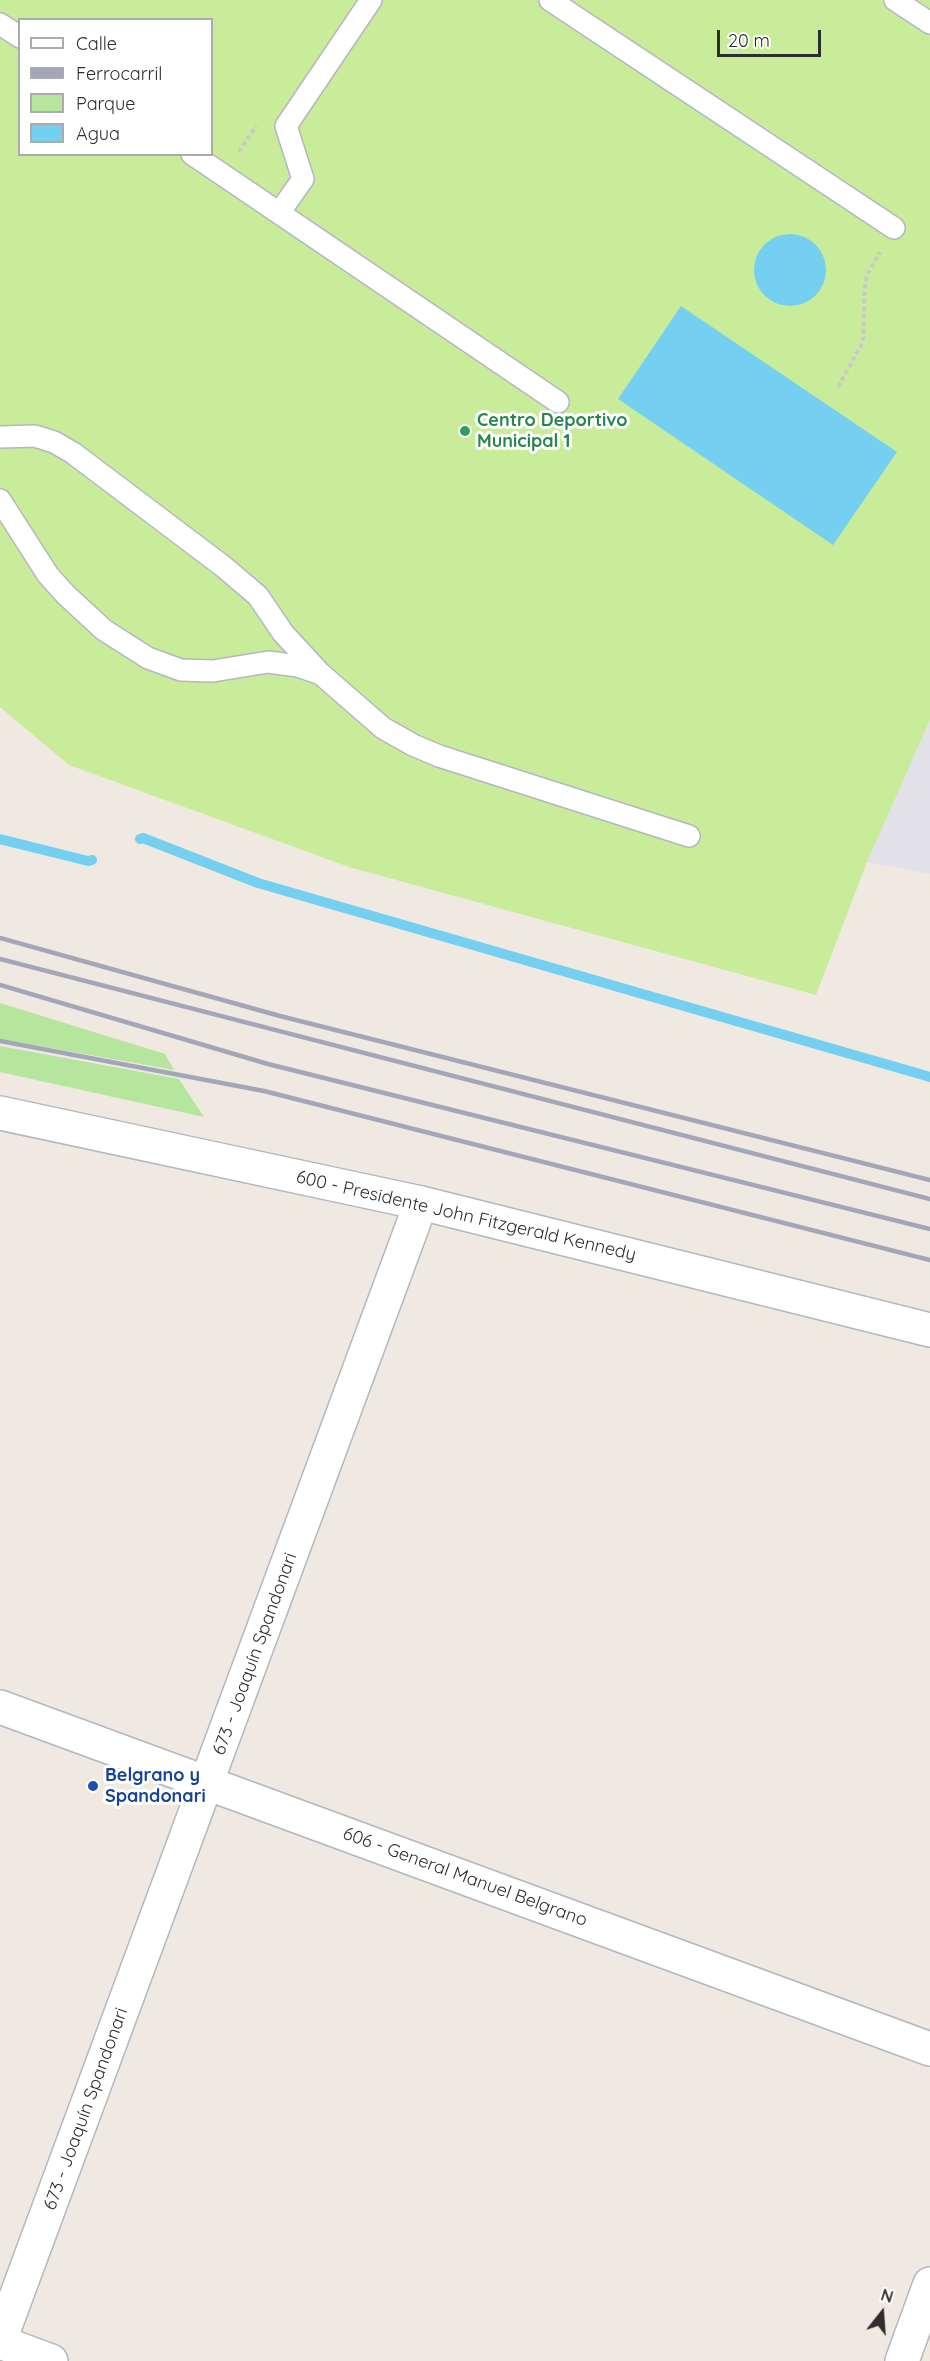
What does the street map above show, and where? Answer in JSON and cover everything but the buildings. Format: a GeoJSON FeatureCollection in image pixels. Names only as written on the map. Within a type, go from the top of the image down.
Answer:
{"type":"FeatureCollection","features":[{"type":"Feature","properties":{"kind":"street","name":"600 - Presidente John Fitzgerald Kennedy"},"geometry":{"type":"LineString","coordinates":[[0,1113],[421,1203],[930,1330]]}},
{"type":"Feature","properties":{"kind":"street","name":"673 - Joaquín Spandonari"},"geometry":{"type":"LineString","coordinates":[[0,2341],[421,1203]]}},
{"type":"Feature","properties":{"kind":"street","name":"606 - General Manuel Belgrano"},"geometry":{"type":"LineString","coordinates":[[0,1707],[930,2049]]}},
{"type":"Feature","properties":{"kind":"street"},"geometry":{"type":"LineString","coordinates":[[902,2361],[930,2284]]}},
{"type":"Feature","properties":{"kind":"street"},"geometry":{"type":"LineString","coordinates":[[0,2341],[51,2361]]}},
{"type":"Feature","properties":{"kind":"lane"},"geometry":{"type":"LineString","coordinates":[[279,213],[303,179],[286,126],[371,0]]}},
{"type":"Feature","properties":{"kind":"lane"},"geometry":{"type":"LineString","coordinates":[[550,0],[894,228]]}},
{"type":"Feature","properties":{"kind":"lane"},"geometry":{"type":"LineString","coordinates":[[894,0],[930,23]]}},
{"type":"Feature","properties":{"kind":"lane"},"geometry":{"type":"LineString","coordinates":[[0,24],[18,36]]}},
{"type":"Feature","properties":{"kind":"lane"},"geometry":{"type":"LineString","coordinates":[[195,156],[558,402]]}},
{"type":"Feature","properties":{"kind":"lane"},"geometry":{"type":"LineString","coordinates":[[0,437],[35,436],[54,442],[73,453],[224,567],[258,596],[283,633],[321,674],[383,728],[439,756],[689,836]]}},
{"type":"Feature","properties":{"kind":"lane"},"geometry":{"type":"LineString","coordinates":[[0,500],[48,574],[66,595],[104,630],[148,658],[181,670],[213,671],[268,662],[298,666],[321,674]]}},
{"type":"Feature","properties":{"kind":"path"},"geometry":{"type":"LineString","coordinates":[[838,387],[863,342],[868,273],[894,228]]}},
{"type":"Feature","properties":{"kind":"shaded area"},"geometry":{"type":"Polygon","coordinates":[[[930,720],[930,874],[867,862],[930,720]]]}},
{"type":"Feature","properties":{"kind":"green space","name":"Centro Deportivo Municipal 1"},"geometry":{"type":"Polygon","coordinates":[[[0,0],[930,0],[930,720],[867,862],[816,995],[349,867],[69,765],[0,707],[0,0]]]}},
{"type":"Feature","properties":{"kind":"green space"},"geometry":{"type":"Polygon","coordinates":[[[0,1003],[165,1054],[174,1070],[0,1039],[0,1003]]]}},
{"type":"Feature","properties":{"kind":"green space"},"geometry":{"type":"Polygon","coordinates":[[[0,1046],[179,1079],[204,1117],[0,1072],[0,1046]]]}},
{"type":"Feature","properties":{"kind":"water"},"geometry":{"type":"Polygon","coordinates":[[[790,234],[810,240],[820,250],[826,270],[820,290],[810,300],[790,306],[770,300],[760,290],[754,270],[760,250],[770,240],[790,234]]]}},
{"type":"Feature","properties":{"kind":"water"},"geometry":{"type":"Polygon","coordinates":[[[681,306],[897,452],[833,545],[618,399],[681,306]]]}},
{"type":"Feature","properties":{"kind":"waterway"},"geometry":{"type":"LineString","coordinates":[[140,839],[143,838],[258,883],[930,1077]]}},
{"type":"Feature","properties":{"kind":"waterway"},"geometry":{"type":"LineString","coordinates":[[0,839],[88,861],[92,860]]}},
{"type":"Feature","properties":{"kind":"railway"},"geometry":{"type":"LineString","coordinates":[[0,938],[280,1016],[930,1180]]}},
{"type":"Feature","properties":{"kind":"railway"},"geometry":{"type":"LineString","coordinates":[[0,959],[930,1199]]}},
{"type":"Feature","properties":{"kind":"railway"},"geometry":{"type":"LineString","coordinates":[[0,985],[268,1064],[930,1229]]}},
{"type":"Feature","properties":{"kind":"railway"},"geometry":{"type":"LineString","coordinates":[[0,1041],[264,1091],[930,1260]]}},
{"type":"Feature","properties":{"kind":"place","name":"Centro Deportivo Municipal 1"},"geometry":{"type":"Point","coordinates":[465,431]}},
{"type":"Feature","properties":{"kind":"place","name":"Belgrano y Spandonari"},"geometry":{"type":"Point","coordinates":[93,1786]}}]}
